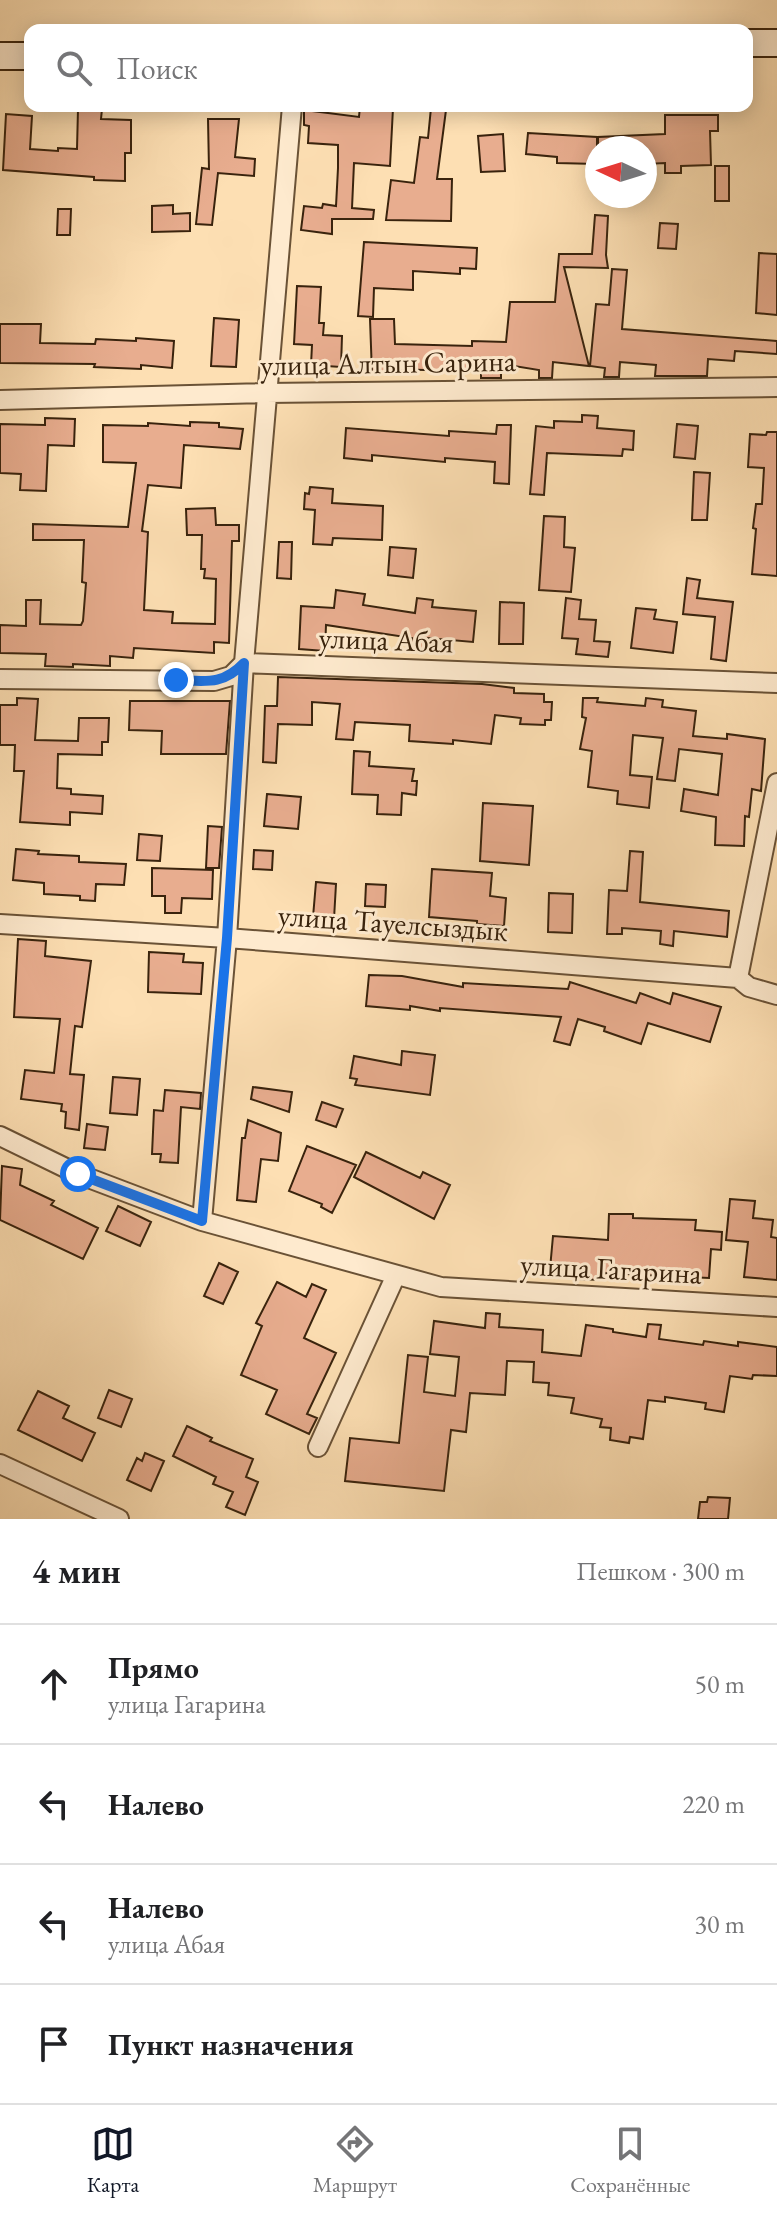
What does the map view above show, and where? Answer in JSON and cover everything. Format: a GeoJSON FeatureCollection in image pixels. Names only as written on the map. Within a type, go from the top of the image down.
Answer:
{"type":"FeatureCollection","features":[{"type":"Feature","properties":{"kind":"street"},"geometry":{"type":"LineString","coordinates":[[753,43],[777,43]]}},
{"type":"Feature","properties":{"kind":"street"},"geometry":{"type":"LineString","coordinates":[[0,56],[24,56]]}},
{"type":"Feature","properties":{"kind":"street"},"geometry":{"type":"LineString","coordinates":[[0,1136],[78,1174],[202,1221],[227,938],[244,663],[291,112]]}},
{"type":"Feature","properties":{"kind":"street","name":"улица Алтын Сарина"},"geometry":{"type":"LineString","coordinates":[[0,400],[266,393],[777,387]]}},
{"type":"Feature","properties":{"kind":"street"},"geometry":{"type":"LineString","coordinates":[[0,679],[214,681],[231,676],[244,663]]}},
{"type":"Feature","properties":{"kind":"street","name":"улица Абая"},"geometry":{"type":"LineString","coordinates":[[244,663],[777,683]]}},
{"type":"Feature","properties":{"kind":"street"},"geometry":{"type":"LineString","coordinates":[[738,978],[777,783]]}},
{"type":"Feature","properties":{"kind":"street","name":"улица Тауелсыздык"},"geometry":{"type":"LineString","coordinates":[[0,924],[227,938],[738,978],[749,987],[777,995]]}},
{"type":"Feature","properties":{"kind":"street","name":"улица Гагарина"},"geometry":{"type":"LineString","coordinates":[[202,1221],[441,1287],[777,1307]]}},
{"type":"Feature","properties":{"kind":"street"},"geometry":{"type":"LineString","coordinates":[[318,1447],[396,1275]]}},
{"type":"Feature","properties":{"kind":"street"},"geometry":{"type":"LineString","coordinates":[[0,1464],[119,1519]]}},
{"type":"Feature","properties":{"kind":"building"},"geometry":{"type":"Polygon","coordinates":[[[78,112],[102,112],[101,119],[131,120],[131,153],[125,153],[125,181],[94,180],[94,177],[3,170],[6,114],[32,116],[30,149],[77,149],[78,112]]]}},
{"type":"Feature","properties":{"kind":"building"},"geometry":{"type":"Polygon","coordinates":[[[304,112],[359,117],[359,112],[393,112],[390,166],[354,163],[352,208],[374,210],[373,219],[332,219],[332,234],[301,230],[304,206],[336,206],[338,168],[338,145],[308,143],[309,126],[304,125],[304,112]]]}},
{"type":"Feature","properties":{"kind":"building"},"geometry":{"type":"Polygon","coordinates":[[[431,112],[446,112],[437,179],[452,179],[451,221],[386,220],[391,180],[414,183],[420,137],[428,138],[431,112]]]}},
{"type":"Feature","properties":{"kind":"building"},"geometry":{"type":"Polygon","coordinates":[[[665,115],[718,115],[718,131],[710,131],[711,165],[681,166],[681,173],[665,173],[665,163],[657,163],[657,136],[620,136],[665,134],[665,115]]]}},
{"type":"Feature","properties":{"kind":"building"},"geometry":{"type":"Polygon","coordinates":[[[208,119],[239,119],[235,157],[255,159],[254,176],[218,173],[212,225],[196,224],[202,168],[209,169],[208,119]]]}},
{"type":"Feature","properties":{"kind":"building"},"geometry":{"type":"Polygon","coordinates":[[[528,133],[585,136],[585,164],[557,163],[557,157],[526,154],[528,133]]]}},
{"type":"Feature","properties":{"kind":"building"},"geometry":{"type":"Polygon","coordinates":[[[503,134],[505,171],[481,172],[478,136],[503,134]]]}},
{"type":"Feature","properties":{"kind":"building"},"geometry":{"type":"Polygon","coordinates":[[[715,166],[729,166],[729,201],[715,201],[715,166]]]}},
{"type":"Feature","properties":{"kind":"building"},"geometry":{"type":"Polygon","coordinates":[[[173,205],[173,214],[190,213],[190,231],[152,232],[152,206],[173,205]]]}},
{"type":"Feature","properties":{"kind":"building"},"geometry":{"type":"Polygon","coordinates":[[[58,209],[71,209],[70,235],[57,235],[58,209]]]}},
{"type":"Feature","properties":{"kind":"building"},"geometry":{"type":"Polygon","coordinates":[[[595,215],[608,216],[608,268],[564,267],[589,366],[553,362],[552,378],[539,378],[539,370],[501,364],[501,378],[481,378],[481,372],[396,369],[396,373],[372,374],[370,319],[394,319],[395,344],[472,346],[472,341],[506,342],[510,302],[555,302],[559,254],[592,254],[595,215]]]}},
{"type":"Feature","properties":{"kind":"building"},"geometry":{"type":"Polygon","coordinates":[[[660,223],[678,224],[676,249],[658,248],[660,223]]]}},
{"type":"Feature","properties":{"kind":"building"},"geometry":{"type":"Polygon","coordinates":[[[364,242],[477,248],[476,269],[460,268],[460,274],[413,271],[413,290],[374,288],[373,317],[358,316],[364,242]]]}},
{"type":"Feature","properties":{"kind":"building"},"geometry":{"type":"Polygon","coordinates":[[[759,253],[777,254],[777,315],[756,313],[759,253]]]}},
{"type":"Feature","properties":{"kind":"building"},"geometry":{"type":"Polygon","coordinates":[[[612,269],[627,270],[622,329],[777,341],[777,354],[735,351],[734,361],[708,359],[707,376],[655,376],[656,365],[620,362],[619,377],[604,377],[605,368],[590,366],[596,304],[609,305],[612,269]]]}},
{"type":"Feature","properties":{"kind":"building"},"geometry":{"type":"Polygon","coordinates":[[[297,286],[321,287],[319,323],[324,323],[323,335],[342,336],[341,367],[311,365],[312,345],[294,344],[297,286]]]}},
{"type":"Feature","properties":{"kind":"building"},"geometry":{"type":"Polygon","coordinates":[[[214,318],[239,320],[236,367],[211,366],[214,318]]]}},
{"type":"Feature","properties":{"kind":"building"},"geometry":{"type":"Polygon","coordinates":[[[0,324],[41,324],[40,343],[95,344],[96,339],[136,341],[136,338],[174,341],[172,368],[0,363],[0,324]]]}},
{"type":"Feature","properties":{"kind":"building"},"geometry":{"type":"Polygon","coordinates":[[[582,415],[598,416],[597,428],[634,431],[633,450],[623,449],[622,456],[547,453],[544,495],[530,494],[536,426],[554,428],[554,421],[582,422],[582,415]]]}},
{"type":"Feature","properties":{"kind":"building"},"geometry":{"type":"Polygon","coordinates":[[[45,418],[75,419],[74,446],[48,445],[46,491],[20,490],[21,474],[0,473],[0,424],[45,425],[45,418]]]}},
{"type":"Feature","properties":{"kind":"building"},"geometry":{"type":"Polygon","coordinates":[[[190,422],[219,423],[219,427],[243,429],[240,449],[184,445],[181,488],[148,485],[142,531],[148,532],[144,610],[173,612],[172,623],[215,624],[216,579],[204,578],[205,569],[201,569],[202,535],[187,535],[186,509],[215,508],[216,525],[239,525],[239,541],[232,541],[229,643],[214,642],[214,653],[134,648],[133,658],[110,656],[110,666],[45,666],[46,654],[0,653],[0,625],[26,626],[26,600],[41,600],[40,624],[81,625],[83,621],[86,583],[82,582],[84,540],[33,540],[33,524],[128,527],[136,463],[103,462],[103,425],[148,426],[148,423],[190,426],[190,422]]]}},
{"type":"Feature","properties":{"kind":"building"},"geometry":{"type":"Polygon","coordinates":[[[677,424],[698,426],[695,459],[674,457],[677,424]]]}},
{"type":"Feature","properties":{"kind":"building"},"geometry":{"type":"Polygon","coordinates":[[[497,425],[511,425],[509,484],[494,483],[495,462],[445,458],[445,462],[372,455],[372,461],[344,458],[346,428],[449,436],[449,431],[496,434],[497,425]]]}},
{"type":"Feature","properties":{"kind":"building"},"geometry":{"type":"Polygon","coordinates":[[[767,432],[777,432],[777,576],[752,574],[756,529],[753,528],[756,504],[762,504],[764,468],[748,467],[750,434],[766,435],[767,432]]]}},
{"type":"Feature","properties":{"kind":"building"},"geometry":{"type":"Polygon","coordinates":[[[694,472],[710,473],[707,520],[692,520],[694,472]]]}},
{"type":"Feature","properties":{"kind":"building"},"geometry":{"type":"Polygon","coordinates":[[[310,487],[333,489],[332,503],[383,506],[382,540],[333,538],[332,545],[313,544],[315,510],[304,509],[305,493],[309,494],[310,487]]]}},
{"type":"Feature","properties":{"kind":"building"},"geometry":{"type":"Polygon","coordinates":[[[544,516],[565,517],[564,547],[575,548],[571,592],[539,590],[544,516]]]}},
{"type":"Feature","properties":{"kind":"building"},"geometry":{"type":"Polygon","coordinates":[[[279,542],[292,542],[291,579],[277,578],[279,542]]]}},
{"type":"Feature","properties":{"kind":"building"},"geometry":{"type":"Polygon","coordinates":[[[390,547],[416,549],[413,578],[388,575],[390,547]]]}},
{"type":"Feature","properties":{"kind":"building"},"geometry":{"type":"Polygon","coordinates":[[[687,578],[700,580],[697,598],[733,602],[726,661],[711,659],[715,617],[683,614],[687,578]]]}},
{"type":"Feature","properties":{"kind":"building"},"geometry":{"type":"Polygon","coordinates":[[[336,590],[365,594],[363,605],[415,613],[417,598],[433,600],[432,607],[476,611],[473,642],[428,638],[426,650],[410,648],[412,638],[326,625],[325,651],[299,649],[301,606],[334,608],[336,590]]]}},
{"type":"Feature","properties":{"kind":"building"},"geometry":{"type":"Polygon","coordinates":[[[566,598],[581,600],[579,619],[596,620],[594,641],[610,642],[608,657],[576,654],[578,639],[562,638],[566,598]]]}},
{"type":"Feature","properties":{"kind":"building"},"geometry":{"type":"Polygon","coordinates":[[[500,602],[524,603],[523,644],[499,644],[500,602]]]}},
{"type":"Feature","properties":{"kind":"building"},"geometry":{"type":"Polygon","coordinates":[[[636,608],[656,610],[654,619],[677,622],[673,653],[631,648],[636,608]]]}},
{"type":"Feature","properties":{"kind":"building"},"geometry":{"type":"Polygon","coordinates":[[[278,677],[482,684],[514,688],[514,693],[544,694],[544,702],[552,702],[551,720],[545,720],[545,725],[520,724],[521,718],[495,715],[491,744],[453,740],[453,744],[409,741],[410,725],[355,722],[353,740],[336,739],[340,704],[312,702],[312,725],[278,724],[276,763],[263,762],[265,706],[277,706],[278,677]]]}},
{"type":"Feature","properties":{"kind":"building"},"geometry":{"type":"Polygon","coordinates":[[[17,698],[38,699],[35,740],[78,741],[79,718],[109,718],[108,742],[102,742],[102,755],[58,754],[57,788],[71,789],[71,794],[103,796],[102,814],[70,812],[70,825],[20,822],[24,771],[14,771],[15,745],[0,745],[0,705],[17,705],[17,698]]]}},
{"type":"Feature","properties":{"kind":"building"},"geometry":{"type":"Polygon","coordinates":[[[583,698],[645,706],[646,698],[663,700],[662,707],[696,711],[693,736],[727,739],[727,734],[765,739],[761,791],[752,789],[749,817],[745,816],[744,846],[715,845],[716,817],[681,811],[684,789],[718,795],[722,754],[679,749],[675,781],[657,779],[663,738],[633,735],[630,775],[652,777],[649,808],[617,804],[618,791],[588,787],[592,751],[580,749],[586,718],[582,717],[583,698]]]}},
{"type":"Feature","properties":{"kind":"building"},"geometry":{"type":"Polygon","coordinates":[[[130,701],[230,701],[226,754],[161,754],[162,731],[129,730],[130,701]]]}},
{"type":"Feature","properties":{"kind":"building"},"geometry":{"type":"Polygon","coordinates":[[[354,751],[370,752],[369,766],[414,769],[412,781],[417,781],[416,795],[402,793],[401,815],[377,814],[378,795],[352,794],[354,751]]]}},
{"type":"Feature","properties":{"kind":"building"},"geometry":{"type":"Polygon","coordinates":[[[267,794],[301,797],[298,829],[264,826],[267,794]]]}},
{"type":"Feature","properties":{"kind":"building"},"geometry":{"type":"Polygon","coordinates":[[[483,803],[533,806],[529,865],[480,861],[483,803]]]}},
{"type":"Feature","properties":{"kind":"building"},"geometry":{"type":"Polygon","coordinates":[[[208,826],[222,827],[219,868],[206,868],[208,826]]]}},
{"type":"Feature","properties":{"kind":"building"},"geometry":{"type":"Polygon","coordinates":[[[139,834],[162,836],[160,861],[137,860],[139,834]]]}},
{"type":"Feature","properties":{"kind":"building"},"geometry":{"type":"Polygon","coordinates":[[[16,849],[39,851],[38,854],[79,856],[79,862],[126,864],[124,885],[96,884],[95,901],[80,900],[80,896],[44,894],[44,883],[13,880],[16,849]]]}},
{"type":"Feature","properties":{"kind":"building"},"geometry":{"type":"Polygon","coordinates":[[[254,850],[273,851],[272,870],[253,869],[254,850]]]}},
{"type":"Feature","properties":{"kind":"building"},"geometry":{"type":"Polygon","coordinates":[[[630,851],[643,852],[640,902],[729,911],[727,937],[674,931],[673,946],[660,944],[661,931],[622,928],[622,934],[607,934],[609,890],[627,891],[630,851]]]}},
{"type":"Feature","properties":{"kind":"building"},"geometry":{"type":"Polygon","coordinates":[[[152,868],[213,870],[212,899],[182,898],[181,913],[165,913],[165,896],[152,896],[152,868]]]}},
{"type":"Feature","properties":{"kind":"building"},"geometry":{"type":"Polygon","coordinates":[[[432,869],[492,873],[490,896],[506,898],[504,926],[429,917],[432,869]]]}},
{"type":"Feature","properties":{"kind":"building"},"geometry":{"type":"Polygon","coordinates":[[[316,882],[336,884],[334,919],[313,917],[316,882]]]}},
{"type":"Feature","properties":{"kind":"building"},"geometry":{"type":"Polygon","coordinates":[[[366,884],[386,885],[385,907],[365,906],[366,884]]]}},
{"type":"Feature","properties":{"kind":"building"},"geometry":{"type":"Polygon","coordinates":[[[549,893],[573,894],[572,933],[548,932],[549,893]]]}},
{"type":"Feature","properties":{"kind":"building"},"geometry":{"type":"Polygon","coordinates":[[[18,939],[46,941],[45,956],[91,961],[82,1027],[75,1026],[70,1074],[84,1075],[79,1130],[65,1128],[66,1112],[61,1111],[62,1104],[21,1099],[25,1070],[54,1073],[60,1019],[14,1017],[18,939]]]}},
{"type":"Feature","properties":{"kind":"building"},"geometry":{"type":"Polygon","coordinates":[[[149,952],[184,954],[183,962],[203,963],[201,994],[148,992],[149,952]]]}},
{"type":"Feature","properties":{"kind":"building"},"geometry":{"type":"Polygon","coordinates":[[[369,975],[402,976],[463,987],[463,983],[568,989],[570,982],[636,1003],[640,993],[670,1004],[673,993],[721,1007],[710,1042],[648,1023],[641,1044],[604,1031],[605,1027],[578,1019],[570,1045],[554,1041],[561,1017],[440,1008],[440,1011],[410,1006],[410,1010],[366,1006],[369,975]]]}},
{"type":"Feature","properties":{"kind":"building"},"geometry":{"type":"Polygon","coordinates":[[[402,1051],[435,1055],[430,1095],[355,1085],[357,1079],[350,1078],[354,1056],[401,1065],[402,1051]]]}},
{"type":"Feature","properties":{"kind":"building"},"geometry":{"type":"Polygon","coordinates":[[[113,1077],[140,1079],[137,1115],[110,1113],[113,1077]]]}},
{"type":"Feature","properties":{"kind":"building"},"geometry":{"type":"Polygon","coordinates":[[[253,1087],[292,1092],[289,1112],[251,1099],[253,1087]]]}},
{"type":"Feature","properties":{"kind":"building"},"geometry":{"type":"Polygon","coordinates":[[[165,1090],[201,1093],[200,1109],[181,1107],[178,1163],[160,1162],[161,1154],[152,1154],[154,1110],[163,1111],[165,1090]]]}},
{"type":"Feature","properties":{"kind":"building"},"geometry":{"type":"Polygon","coordinates":[[[322,1102],[343,1109],[336,1127],[316,1120],[322,1102]]]}},
{"type":"Feature","properties":{"kind":"building"},"geometry":{"type":"Polygon","coordinates":[[[248,1120],[281,1133],[278,1161],[261,1159],[256,1202],[237,1200],[242,1138],[245,1138],[248,1120]]]}},
{"type":"Feature","properties":{"kind":"building"},"geometry":{"type":"Polygon","coordinates":[[[87,1124],[108,1127],[105,1150],[84,1148],[87,1124]]]}},
{"type":"Feature","properties":{"kind":"building"},"geometry":{"type":"Polygon","coordinates":[[[307,1146],[356,1165],[332,1213],[321,1207],[322,1204],[289,1191],[307,1146]]]}},
{"type":"Feature","properties":{"kind":"building"},"geometry":{"type":"Polygon","coordinates":[[[366,1152],[420,1178],[423,1172],[450,1185],[434,1219],[354,1177],[366,1152]]]}},
{"type":"Feature","properties":{"kind":"building"},"geometry":{"type":"Polygon","coordinates":[[[2,1166],[22,1169],[20,1185],[54,1201],[51,1205],[98,1228],[83,1259],[0,1220],[2,1166]]]}},
{"type":"Feature","properties":{"kind":"building"},"geometry":{"type":"Polygon","coordinates":[[[730,1199],[755,1201],[753,1218],[773,1220],[771,1237],[777,1238],[777,1280],[744,1277],[748,1242],[726,1240],[730,1199]]]}},
{"type":"Feature","properties":{"kind":"building"},"geometry":{"type":"Polygon","coordinates":[[[118,1206],[151,1222],[140,1246],[106,1231],[118,1206]]]}},
{"type":"Feature","properties":{"kind":"building"},"geometry":{"type":"Polygon","coordinates":[[[609,1214],[696,1220],[695,1230],[722,1232],[721,1250],[711,1249],[709,1278],[603,1273],[603,1280],[576,1279],[577,1271],[550,1269],[553,1236],[608,1240],[609,1214]]]}},
{"type":"Feature","properties":{"kind":"building"},"geometry":{"type":"Polygon","coordinates":[[[219,1263],[238,1272],[223,1304],[204,1296],[219,1263]]]}},
{"type":"Feature","properties":{"kind":"building"},"geometry":{"type":"Polygon","coordinates":[[[277,1282],[306,1297],[312,1284],[326,1290],[304,1338],[336,1353],[307,1414],[317,1418],[309,1434],[266,1414],[277,1390],[241,1375],[262,1326],[256,1323],[277,1282]]]}},
{"type":"Feature","properties":{"kind":"building"},"geometry":{"type":"Polygon","coordinates":[[[486,1313],[500,1314],[499,1327],[543,1330],[542,1352],[581,1356],[586,1325],[646,1337],[648,1324],[661,1325],[659,1339],[703,1345],[704,1341],[777,1347],[777,1376],[753,1375],[752,1379],[730,1376],[724,1412],[705,1409],[706,1403],[665,1397],[665,1402],[648,1400],[643,1439],[630,1437],[629,1443],[610,1440],[611,1428],[600,1427],[602,1419],[571,1413],[574,1398],[548,1395],[549,1383],[533,1382],[534,1362],[507,1361],[505,1395],[470,1393],[466,1432],[451,1430],[444,1491],[345,1481],[350,1438],[399,1443],[408,1355],[428,1357],[424,1392],[455,1396],[459,1357],[430,1354],[434,1321],[485,1328],[486,1313]]]}},
{"type":"Feature","properties":{"kind":"building"},"geometry":{"type":"Polygon","coordinates":[[[109,1390],[132,1399],[121,1427],[98,1418],[109,1390]]]}},
{"type":"Feature","properties":{"kind":"building"},"geometry":{"type":"Polygon","coordinates":[[[38,1391],[69,1406],[63,1418],[95,1433],[82,1461],[18,1430],[38,1391]]]}},
{"type":"Feature","properties":{"kind":"building"},"geometry":{"type":"Polygon","coordinates":[[[187,1426],[212,1438],[210,1441],[253,1459],[246,1477],[258,1482],[245,1515],[226,1507],[233,1492],[213,1484],[216,1477],[173,1456],[187,1426]]]}},
{"type":"Feature","properties":{"kind":"building"},"geometry":{"type":"Polygon","coordinates":[[[145,1453],[164,1461],[151,1491],[127,1480],[137,1458],[142,1461],[145,1453]]]}},
{"type":"Feature","properties":{"kind":"building"},"geometry":{"type":"Polygon","coordinates":[[[708,1497],[730,1498],[728,1519],[698,1519],[700,1502],[707,1502],[708,1497]]]}},
{"type":"Feature","properties":{"kind":"route"},"geometry":{"type":"LineString","coordinates":[[78,1174],[202,1221],[227,938],[244,663],[231,676],[214,681],[176,680]]}}]}
